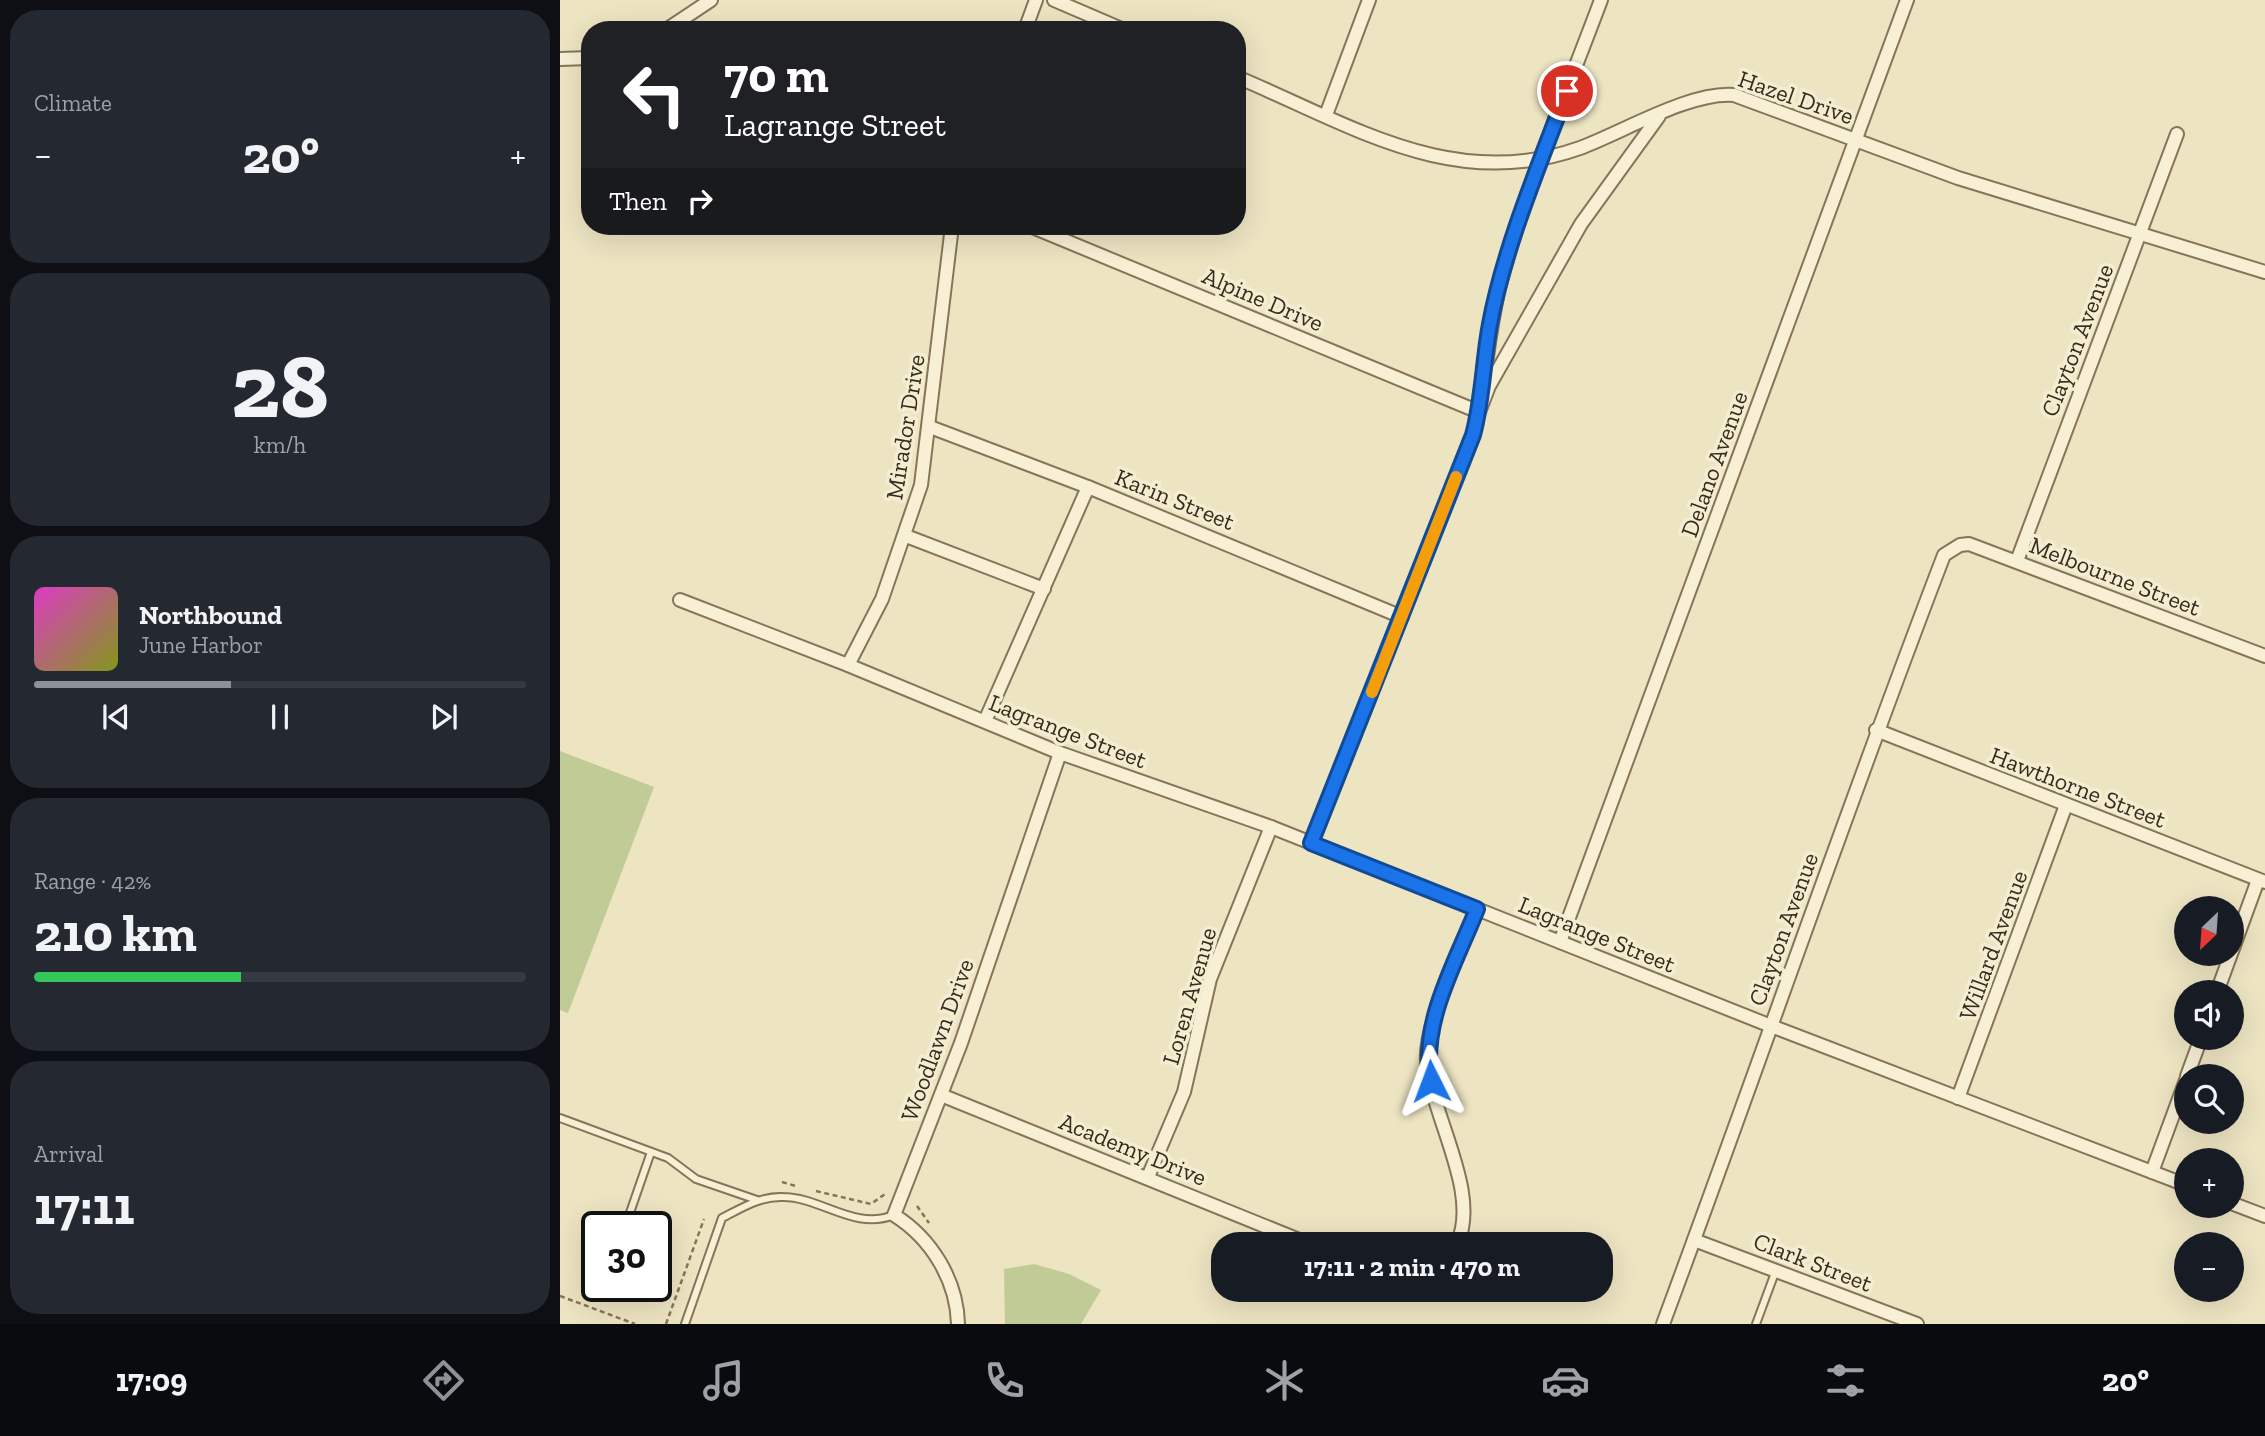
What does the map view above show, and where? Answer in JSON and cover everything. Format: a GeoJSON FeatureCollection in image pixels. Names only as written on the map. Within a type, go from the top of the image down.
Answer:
{"type":"FeatureCollection","features":[{"type":"Feature","properties":{"kind":"street"},"geometry":{"type":"LineString","coordinates":[[680,21],[711,0]]}},
{"type":"Feature","properties":{"kind":"street"},"geometry":{"type":"LineString","coordinates":[[1028,21],[1036,0]]}},
{"type":"Feature","properties":{"kind":"street"},"geometry":{"type":"LineString","coordinates":[[1054,0],[1103,21]]}},
{"type":"Feature","properties":{"kind":"street"},"geometry":{"type":"LineString","coordinates":[[1326,115],[1369,0]]}},
{"type":"Feature","properties":{"kind":"street"},"geometry":{"type":"LineString","coordinates":[[1479,412],[1490,324],[1503,274],[1601,0]]}},
{"type":"Feature","properties":{"kind":"street","name":"Delano Avenue"},"geometry":{"type":"LineString","coordinates":[[1560,942],[1907,0]]}},
{"type":"Feature","properties":{"kind":"street"},"geometry":{"type":"LineString","coordinates":[[560,59],[581,58]]}},
{"type":"Feature","properties":{"kind":"street","name":"Hazel Drive"},"geometry":{"type":"LineString","coordinates":[[1246,81],[1404,149],[1474,164],[1542,159],[1580,148],[1707,95],[1734,95],[1958,178],[2265,272]]}},
{"type":"Feature","properties":{"kind":"street"},"geometry":{"type":"LineString","coordinates":[[1311,843],[1402,617],[1489,386],[1581,224],[1659,116]]}},
{"type":"Feature","properties":{"kind":"street","name":"Clayton Avenue"},"geometry":{"type":"LineString","coordinates":[[2017,561],[2177,134]]}},
{"type":"Feature","properties":{"kind":"street","name":"Mirador Drive"},"geometry":{"type":"LineString","coordinates":[[848,665],[882,599],[906,536],[921,485],[951,235]]}},
{"type":"Feature","properties":{"kind":"street","name":"Alpine Drive"},"geometry":{"type":"LineString","coordinates":[[1052,235],[1479,412]]}},
{"type":"Feature","properties":{"kind":"street","name":"Karin Street"},"geometry":{"type":"LineString","coordinates":[[930,427],[1088,487],[1402,617]]}},
{"type":"Feature","properties":{"kind":"street"},"geometry":{"type":"LineString","coordinates":[[985,722],[1088,487]]}},
{"type":"Feature","properties":{"kind":"street"},"geometry":{"type":"LineString","coordinates":[[906,536],[1044,589]]}},
{"type":"Feature","properties":{"kind":"street","name":"Melbourne Street"},"geometry":{"type":"LineString","coordinates":[[1949,551],[1969,544],[2265,656]]}},
{"type":"Feature","properties":{"kind":"street","name":"Clayton Avenue"},"geometry":{"type":"LineString","coordinates":[[1663,1324],[1876,730],[1944,555],[1949,551]]}},
{"type":"Feature","properties":{"kind":"street","name":"Lagrange Street"},"geometry":{"type":"LineString","coordinates":[[680,600],[848,665],[1060,753],[1271,827],[1771,1026],[2174,1180]]}},
{"type":"Feature","properties":{"kind":"street","name":"Hawthorne Street"},"geometry":{"type":"LineString","coordinates":[[1876,730],[2262,881]]}},
{"type":"Feature","properties":{"kind":"street","name":"Woodlawn Drive"},"geometry":{"type":"LineString","coordinates":[[894,1215],[941,1095],[1060,753]]}},
{"type":"Feature","properties":{"kind":"street","name":"Willard Avenue"},"geometry":{"type":"LineString","coordinates":[[1958,1098],[2066,805]]}},
{"type":"Feature","properties":{"kind":"street","name":"Loren Avenue"},"geometry":{"type":"LineString","coordinates":[[1148,1177],[1184,1092],[1214,967],[1271,827]]}},
{"type":"Feature","properties":{"kind":"street"},"geometry":{"type":"LineString","coordinates":[[2222,980],[2262,881]]}},
{"type":"Feature","properties":{"kind":"street"},"geometry":{"type":"LineString","coordinates":[[1462,1232],[1465,1223],[1464,1202],[1435,1101],[1427,1060],[1440,1004],[1477,909]]}},
{"type":"Feature","properties":{"kind":"street","name":"Academy Drive"},"geometry":{"type":"LineString","coordinates":[[941,1095],[1281,1232]]}},
{"type":"Feature","properties":{"kind":"street"},"geometry":{"type":"LineString","coordinates":[[2152,1172],[2174,1111]]}},
{"type":"Feature","properties":{"kind":"street"},"geometry":{"type":"LineString","coordinates":[[2244,1208],[2265,1216]]}},
{"type":"Feature","properties":{"kind":"street"},"geometry":{"type":"LineString","coordinates":[[894,1215],[923,1236],[937,1258],[957,1304],[958,1324]]}},
{"type":"Feature","properties":{"kind":"street","name":"Clark Street"},"geometry":{"type":"LineString","coordinates":[[1694,1240],[1776,1270],[1898,1321],[1917,1324]]}},
{"type":"Feature","properties":{"kind":"lane"},"geometry":{"type":"LineString","coordinates":[[560,1118],[668,1158],[696,1179],[757,1200]]}},
{"type":"Feature","properties":{"kind":"lane"},"geometry":{"type":"LineString","coordinates":[[631,1211],[651,1152]]}},
{"type":"Feature","properties":{"kind":"lane"},"geometry":{"type":"LineString","coordinates":[[685,1324],[722,1218],[757,1200],[785,1196],[876,1222],[894,1215]]}},
{"type":"Feature","properties":{"kind":"lane"},"geometry":{"type":"LineString","coordinates":[[1756,1324],[1776,1270]]}},
{"type":"Feature","properties":{"kind":"path"},"geometry":{"type":"LineString","coordinates":[[782,1182],[871,1204],[886,1193]]}},
{"type":"Feature","properties":{"kind":"path"},"geometry":{"type":"LineString","coordinates":[[666,1324],[704,1219]]}},
{"type":"Feature","properties":{"kind":"path"},"geometry":{"type":"LineString","coordinates":[[560,1296],[635,1324]]}},
{"type":"Feature","properties":{"kind":"green space"},"geometry":{"type":"Polygon","coordinates":[[[560,751],[654,787],[568,1013],[560,1010],[560,751]]]}},
{"type":"Feature","properties":{"kind":"green space"},"geometry":{"type":"Polygon","coordinates":[[[1034,1264],[1069,1274],[1101,1290],[1081,1324],[1005,1324],[1004,1269],[1034,1264]]]}},
{"type":"Feature","properties":{"kind":"slow traffic"},"geometry":{"type":"LineString","coordinates":[[1372,692],[1456,477]]}},
{"type":"Feature","properties":{"kind":"route"},"geometry":{"type":"LineString","coordinates":[[1431,1081],[1427,1060],[1430,1037],[1477,909],[1311,843],[1473,435],[1479,412],[1490,324],[1503,274],[1567,91]]}}]}
